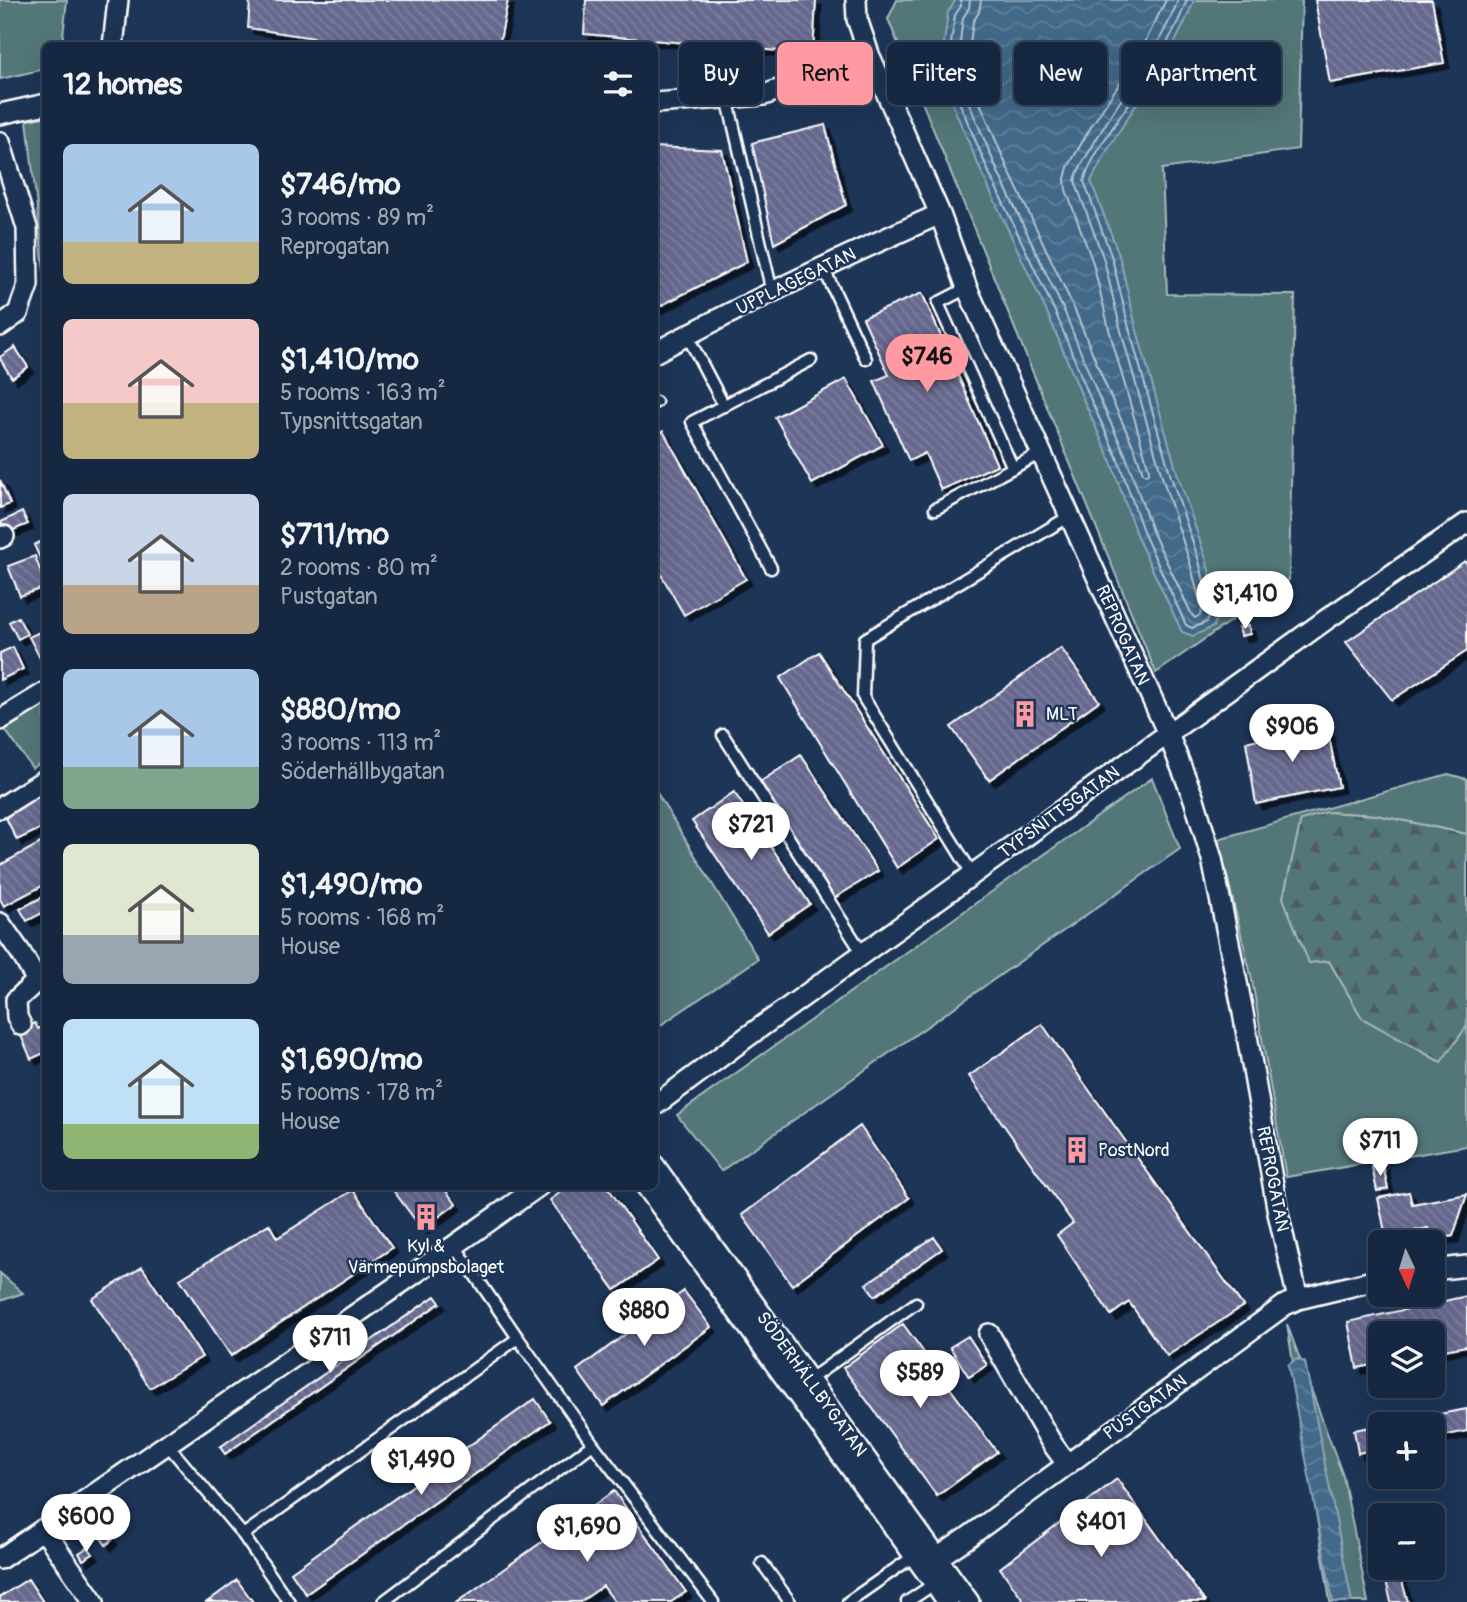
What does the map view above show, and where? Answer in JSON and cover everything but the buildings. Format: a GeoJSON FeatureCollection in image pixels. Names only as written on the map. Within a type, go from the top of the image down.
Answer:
{"type":"FeatureCollection","features":[{"type":"Feature","properties":{"kind":"street"},"geometry":{"type":"LineString","coordinates":[[113,42],[118,0]]}},
{"type":"Feature","properties":{"kind":"street"},"geometry":{"type":"LineString","coordinates":[[126,42],[129,0]]}},
{"type":"Feature","properties":{"kind":"street","name":"REPROGATAN"},"geometry":{"type":"LineString","coordinates":[[856,0],[857,19],[865,42]]}},
{"type":"Feature","properties":{"kind":"street","name":"REPROGATAN"},"geometry":{"type":"LineString","coordinates":[[873,63],[940,214],[967,288],[1168,734],[1194,799],[1212,859],[1242,1007],[1278,1213],[1298,1300]]}},
{"type":"Feature","properties":{"kind":"street"},"geometry":{"type":"LineString","coordinates":[[658,103],[679,101]]}},
{"type":"Feature","properties":{"kind":"street"},"geometry":{"type":"LineString","coordinates":[[0,114],[42,105]]}},
{"type":"Feature","properties":{"kind":"street"},"geometry":{"type":"LineString","coordinates":[[0,142],[27,228],[28,285],[18,313],[0,326]]}},
{"type":"Feature","properties":{"kind":"street","name":"UPPLAGEGATAN"},"geometry":{"type":"LineString","coordinates":[[658,351],[822,267],[940,214]]}},
{"type":"Feature","properties":{"kind":"street","name":"TYPSNITTSGATAN"},"geometry":{"type":"LineString","coordinates":[[658,1103],[1327,619],[1467,523]]}},
{"type":"Feature","properties":{"kind":"street"},"geometry":{"type":"LineString","coordinates":[[0,720],[42,694]]}},
{"type":"Feature","properties":{"kind":"street"},"geometry":{"type":"LineString","coordinates":[[0,808],[42,782]]}},
{"type":"Feature","properties":{"kind":"street"},"geometry":{"type":"LineString","coordinates":[[0,923],[41,979],[16,1000],[16,1017],[21,1026]]}},
{"type":"Feature","properties":{"kind":"street","name":"SÖDERHÄLLBYGATAN"},"geometry":{"type":"LineString","coordinates":[[658,1171],[809,1380],[931,1564],[948,1602]]}},
{"type":"Feature","properties":{"kind":"street"},"geometry":{"type":"LineString","coordinates":[[0,1559],[455,1246],[527,1190]]}},
{"type":"Feature","properties":{"kind":"street","name":"SÖDERHÄLLBYGATAN"},"geometry":{"type":"LineString","coordinates":[[649,1190],[931,1564],[970,1602]]}},
{"type":"Feature","properties":{"kind":"street"},"geometry":{"type":"LineString","coordinates":[[1446,1268],[1467,1266]]}},
{"type":"Feature","properties":{"kind":"street","name":"PUSTGATAN"},"geometry":{"type":"LineString","coordinates":[[931,1564],[1284,1305],[1368,1282]]}},
{"type":"Feature","properties":{"kind":"street"},"geometry":{"type":"LineString","coordinates":[[989,1334],[1051,1442],[1067,1464]]}},
{"type":"Feature","properties":{"kind":"street"},"geometry":{"type":"LineString","coordinates":[[43,1530],[93,1602]]}},
{"type":"Feature","properties":{"kind":"lane"},"geometry":{"type":"LineString","coordinates":[[729,105],[772,292]]}},
{"type":"Feature","properties":{"kind":"lane"},"geometry":{"type":"LineString","coordinates":[[822,267],[866,359]]}},
{"type":"Feature","properties":{"kind":"lane"},"geometry":{"type":"LineString","coordinates":[[967,288],[938,303],[1013,468]]}},
{"type":"Feature","properties":{"kind":"lane"},"geometry":{"type":"LineString","coordinates":[[687,335],[724,406]]}},
{"type":"Feature","properties":{"kind":"lane"},"geometry":{"type":"LineString","coordinates":[[771,568],[692,422],[811,360]]}},
{"type":"Feature","properties":{"kind":"lane"},"geometry":{"type":"LineString","coordinates":[[935,509],[1041,453]]}},
{"type":"Feature","properties":{"kind":"lane"},"geometry":{"type":"LineString","coordinates":[[973,875],[863,697],[865,639],[1070,516]]}},
{"type":"Feature","properties":{"kind":"lane"},"geometry":{"type":"LineString","coordinates":[[723,735],[863,954]]}},
{"type":"Feature","properties":{"kind":"lane"},"geometry":{"type":"LineString","coordinates":[[455,1246],[593,1444],[713,1602]]}},
{"type":"Feature","properties":{"kind":"lane"},"geometry":{"type":"LineString","coordinates":[[809,1380],[916,1303]]}},
{"type":"Feature","properties":{"kind":"lane"},"geometry":{"type":"LineString","coordinates":[[243,1535],[518,1338]]}},
{"type":"Feature","properties":{"kind":"lane"},"geometry":{"type":"LineString","coordinates":[[167,1444],[243,1535],[289,1602]]}},
{"type":"Feature","properties":{"kind":"lane"},"geometry":{"type":"LineString","coordinates":[[383,1602],[593,1444]]}},
{"type":"Feature","properties":{"kind":"lane"},"geometry":{"type":"LineString","coordinates":[[762,1563],[790,1602]]}},
{"type":"Feature","properties":{"kind":"lane"},"geometry":{"type":"LineString","coordinates":[[848,1602],[931,1564]]}},
{"type":"Feature","properties":{"kind":"lane"},"geometry":{"type":"LineString","coordinates":[[907,1602],[931,1564]]}},
{"type":"Feature","properties":{"kind":"green space"},"geometry":{"type":"Polygon","coordinates":[[[0,0],[67,0],[62,42],[42,42],[42,70],[0,79],[0,0]]]}},
{"type":"Feature","properties":{"kind":"green space"},"geometry":{"type":"Polygon","coordinates":[[[897,0],[1302,0],[1298,149],[1162,169],[1167,294],[1295,295],[1289,580],[1156,673],[923,105],[1000,105],[1000,42],[897,42],[888,19],[897,0]]]}},
{"type":"Feature","properties":{"kind":"green space"},"geometry":{"type":"Polygon","coordinates":[[[42,118],[42,252],[27,120],[42,118]]]}},
{"type":"Feature","properties":{"kind":"green space"},"geometry":{"type":"Polygon","coordinates":[[[42,706],[42,763],[32,768],[4,728],[42,706]]]}},
{"type":"Feature","properties":{"kind":"green space"},"geometry":{"type":"Polygon","coordinates":[[[1448,774],[1467,779],[1467,834],[1376,815],[1326,812],[1329,961],[1363,1018],[1440,1062],[1467,1026],[1467,1146],[1286,1177],[1251,975],[1218,839],[1448,774]]]}},
{"type":"Feature","properties":{"kind":"green space"},"geometry":{"type":"Polygon","coordinates":[[[1152,778],[1180,849],[721,1171],[677,1115],[1152,778]]]}},
{"type":"Feature","properties":{"kind":"green space"},"geometry":{"type":"Polygon","coordinates":[[[658,795],[758,959],[658,1027],[658,795]]]}},
{"type":"Feature","properties":{"kind":"green space"},"geometry":{"type":"Polygon","coordinates":[[[1326,812],[1376,815],[1467,834],[1467,1026],[1441,1062],[1362,1018],[1329,961],[1309,963],[1283,898],[1301,820],[1326,812]]]}},
{"type":"Feature","properties":{"kind":"green space"},"geometry":{"type":"Polygon","coordinates":[[[0,1273],[23,1293],[0,1301],[0,1273]]]}},
{"type":"Feature","properties":{"kind":"green space"},"geometry":{"type":"Polygon","coordinates":[[[1287,1324],[1343,1476],[1368,1602],[1330,1602],[1287,1324]]]}},
{"type":"Feature","properties":{"kind":"water"},"geometry":{"type":"Polygon","coordinates":[[[956,0],[1194,0],[1174,42],[1121,42],[1121,105],[1136,105],[1091,181],[1119,255],[1136,327],[1178,476],[1206,559],[1219,611],[1213,627],[1193,636],[1182,632],[1137,537],[1110,459],[953,106],[1000,105],[1000,42],[944,42],[948,12],[956,0]]]}},
{"type":"Feature","properties":{"kind":"water"},"geometry":{"type":"Polygon","coordinates":[[[1296,1359],[1305,1362],[1352,1602],[1333,1602],[1288,1365],[1296,1359]]]}},
{"type":"Feature","properties":{"kind":"place","name":"MLT"},"geometry":{"type":"Point","coordinates":[1025,714]}},
{"type":"Feature","properties":{"kind":"place","name":"PostNord"},"geometry":{"type":"Point","coordinates":[1077,1150]}},
{"type":"Feature","properties":{"kind":"place","name":"Kyl & Värmepumpsbolaget"},"geometry":{"type":"Point","coordinates":[426,1217]}}]}
